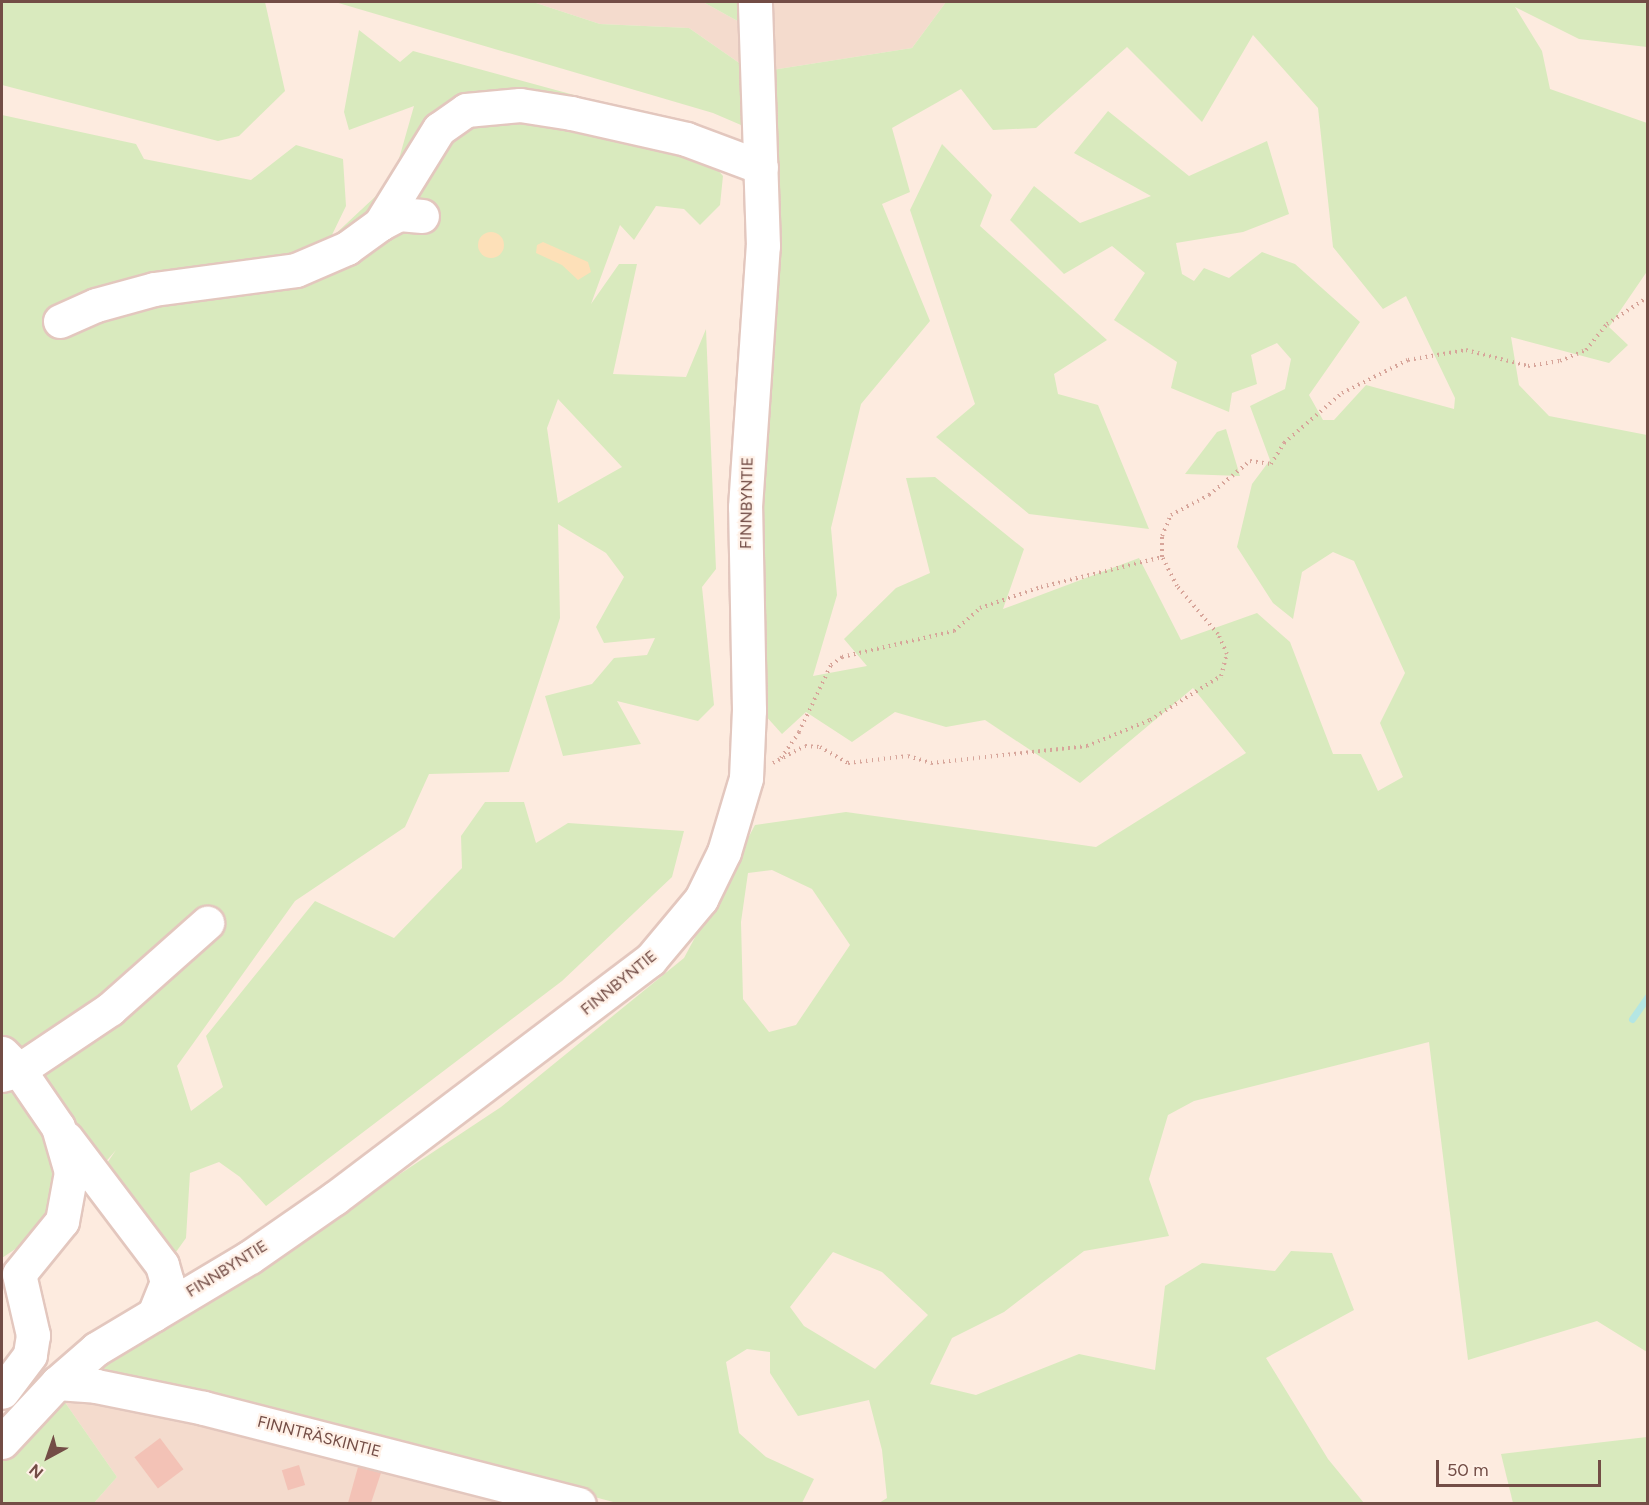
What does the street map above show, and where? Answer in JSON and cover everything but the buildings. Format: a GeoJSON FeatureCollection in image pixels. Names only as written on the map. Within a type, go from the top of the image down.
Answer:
{"type":"FeatureCollection","features":[{"type":"Feature","properties":{"kind":"street","name":"FINNBYNTIE"},"geometry":{"type":"LineString","coordinates":[[2,1442],[57,1383],[96,1349],[250,1257],[335,1198],[650,960],[700,899],[724,852],[746,778],[749,687],[745,507],[763,246],[755,2]]}},
{"type":"Feature","properties":{"kind":"street"},"geometry":{"type":"LineString","coordinates":[[380,224],[439,129],[466,110],[520,105],[640,126],[761,166]]}},
{"type":"Feature","properties":{"kind":"street"},"geometry":{"type":"LineString","coordinates":[[60,321],[96,305],[154,289],[296,270],[347,248],[380,224],[399,214],[422,216]]}},
{"type":"Feature","properties":{"kind":"street"},"geometry":{"type":"LineString","coordinates":[[154,1314],[167,1282],[162,1265],[58,1127],[7,1066],[110,1009],[207,923]]}},
{"type":"Feature","properties":{"kind":"street"},"geometry":{"type":"LineString","coordinates":[[2,1392],[30,1355],[33,1335],[19,1274],[62,1221],[70,1172],[58,1127]]}},
{"type":"Feature","properties":{"kind":"street","name":"FINNTRÄSKINTIE"},"geometry":{"type":"LineString","coordinates":[[57,1383],[96,1386],[204,1408],[579,1503]]}},
{"type":"Feature","properties":{"kind":"path"},"geometry":{"type":"LineString","coordinates":[[746,778],[805,746],[820,747],[848,763],[908,756],[931,763],[1087,746],[1150,720],[1221,676],[1227,654],[1218,634],[1177,586],[1162,557],[1162,536],[1171,515],[1209,495],[1250,461],[1271,464],[1299,428],[1342,393],[1408,360],[1466,350],[1528,366],[1560,361],[1586,350],[1616,316],[1647,297]]}},
{"type":"Feature","properties":{"kind":"path"},"geometry":{"type":"LineString","coordinates":[[780,759],[800,732],[831,665],[842,657],[954,631],[980,608],[1041,587],[1162,557]]}},
{"type":"Feature","properties":{"kind":"shaded area"},"geometry":{"type":"Polygon","coordinates":[[[533,2],[703,2],[743,24],[745,67],[689,28],[600,24],[533,2]]]}},
{"type":"Feature","properties":{"kind":"shaded area"},"geometry":{"type":"Polygon","coordinates":[[[769,2],[946,2],[912,48],[772,70],[769,2]]]}},
{"type":"Feature","properties":{"kind":"shaded area"},"geometry":{"type":"Polygon","coordinates":[[[92,1394],[500,1496],[499,1503],[94,1503],[117,1477],[62,1398],[92,1394]]]}},
{"type":"Feature","properties":{"kind":"green space"},"geometry":{"type":"Polygon","coordinates":[[[2,2],[265,2],[285,91],[239,136],[218,141],[2,85],[2,2]]]}},
{"type":"Feature","properties":{"kind":"green space"},"geometry":{"type":"Polygon","coordinates":[[[335,2],[533,2],[600,24],[689,28],[745,67],[748,128],[713,113],[335,2]]]}},
{"type":"Feature","properties":{"kind":"green space"},"geometry":{"type":"Polygon","coordinates":[[[703,2],[743,2],[743,24],[703,2]]]}},
{"type":"Feature","properties":{"kind":"green space"},"geometry":{"type":"Polygon","coordinates":[[[946,2],[1647,2],[1647,47],[1579,39],[1515,7],[1542,51],[1550,89],[1647,123],[1648,270],[1609,327],[1628,345],[1609,363],[1511,337],[1519,385],[1549,416],[1647,435],[1647,1352],[1597,1321],[1468,1360],[1429,1042],[1194,1101],[1168,1115],[1149,1179],[1169,1236],[1084,1251],[1004,1312],[952,1338],[930,1384],[976,1395],[1079,1354],[1155,1370],[1165,1286],[1202,1263],[1275,1271],[1291,1251],[1332,1253],[1354,1310],[1266,1358],[1328,1459],[1364,1503],[879,1503],[887,1498],[882,1450],[869,1400],[798,1416],[770,1373],[770,1352],[747,1349],[726,1362],[739,1433],[766,1457],[814,1479],[802,1503],[617,1503],[171,1384],[98,1377],[102,1364],[172,1325],[501,1107],[684,958],[755,825],[846,812],[1096,847],[1246,753],[1193,688],[1080,783],[985,720],[946,727],[895,712],[852,742],[806,712],[782,734],[764,714],[761,535],[777,316],[772,70],[912,48],[946,2]],[[1253,35],[1202,122],[1127,47],[1036,128],[993,130],[961,89],[892,128],[910,192],[882,204],[930,321],[861,404],[831,528],[837,595],[813,676],[867,666],[844,639],[896,588],[930,573],[906,478],[935,477],[1024,549],[1003,609],[1139,558],[1181,640],[1257,613],[1290,642],[1333,754],[1361,754],[1378,791],[1403,777],[1380,723],[1405,673],[1354,561],[1333,552],[1302,572],[1293,619],[1273,603],[1237,547],[1252,484],[1270,460],[1250,406],[1285,389],[1291,359],[1277,343],[1251,355],[1257,384],[1232,393],[1229,412],[1171,388],[1177,362],[1114,320],[1145,273],[1112,246],[1064,274],[1010,220],[1034,186],[1080,223],[1151,196],[1074,153],[1108,111],[1189,176],[1267,141],[1289,214],[1243,232],[1176,243],[1182,274],[1194,281],[1204,268],[1229,278],[1262,252],[1295,264],[1360,322],[1309,395],[1323,420],[1334,420],[1366,385],[1454,409],[1455,398],[1406,296],[1383,309],[1333,247],[1318,108],[1253,35]],[[772,870],[748,873],[741,922],[743,999],[769,1032],[796,1025],[850,945],[812,889],[772,870]],[[833,1252],[790,1307],[804,1326],[875,1369],[928,1315],[882,1272],[833,1252]]]}},
{"type":"Feature","properties":{"kind":"green space"},"geometry":{"type":"Polygon","coordinates":[[[359,30],[400,62],[413,51],[677,123],[723,176],[720,205],[700,225],[684,209],[656,206],[634,240],[620,225],[591,304],[619,264],[637,264],[613,374],[686,377],[706,329],[716,569],[702,587],[714,705],[698,721],[617,701],[641,744],[563,756],[545,696],[592,684],[614,658],[647,655],[655,638],[604,643],[596,627],[624,577],[606,553],[558,524],[560,618],[509,772],[429,774],[405,827],[295,901],[177,1066],[191,1111],[223,1087],[206,1036],[315,901],[394,938],[462,868],[461,836],[485,802],[524,802],[536,843],[568,823],[684,831],[672,877],[562,981],[266,1206],[240,1177],[219,1162],[190,1173],[186,1238],[171,1259],[103,1169],[116,1150],[51,1225],[2,1258],[2,115],[136,144],[144,159],[251,180],[296,145],[343,159],[346,206],[330,239],[393,180],[414,106],[349,130],[344,112],[359,30]],[[558,399],[547,428],[558,503],[622,467],[558,399]]]}},
{"type":"Feature","properties":{"kind":"green space"},"geometry":{"type":"Polygon","coordinates":[[[942,144],[992,195],[980,226],[1107,340],[1054,374],[1058,394],[1098,405],[1149,529],[1029,514],[936,437],[975,404],[910,210],[942,144]]]}},
{"type":"Feature","properties":{"kind":"green space"},"geometry":{"type":"Polygon","coordinates":[[[1226,429],[1240,476],[1185,474],[1217,432],[1226,429]]]}},
{"type":"Feature","properties":{"kind":"green space"},"geometry":{"type":"Polygon","coordinates":[[[62,1398],[117,1477],[94,1503],[2,1504],[2,1457],[62,1398]]]}},
{"type":"Feature","properties":{"kind":"green space"},"geometry":{"type":"Polygon","coordinates":[[[1647,1437],[1647,1503],[1513,1503],[1501,1454],[1647,1437]]]}},
{"type":"Feature","properties":{"kind":"sand"},"geometry":{"type":"Polygon","coordinates":[[[491,232],[500,236],[504,245],[500,254],[491,258],[482,254],[478,245],[482,236],[491,232]]]}},
{"type":"Feature","properties":{"kind":"sand"},"geometry":{"type":"Polygon","coordinates":[[[543,242],[588,262],[591,272],[578,280],[562,265],[536,253],[537,245],[543,242]]]}},
{"type":"Feature","properties":{"kind":"waterway"},"geometry":{"type":"LineString","coordinates":[[1632,1019],[1648,996]]}}]}
